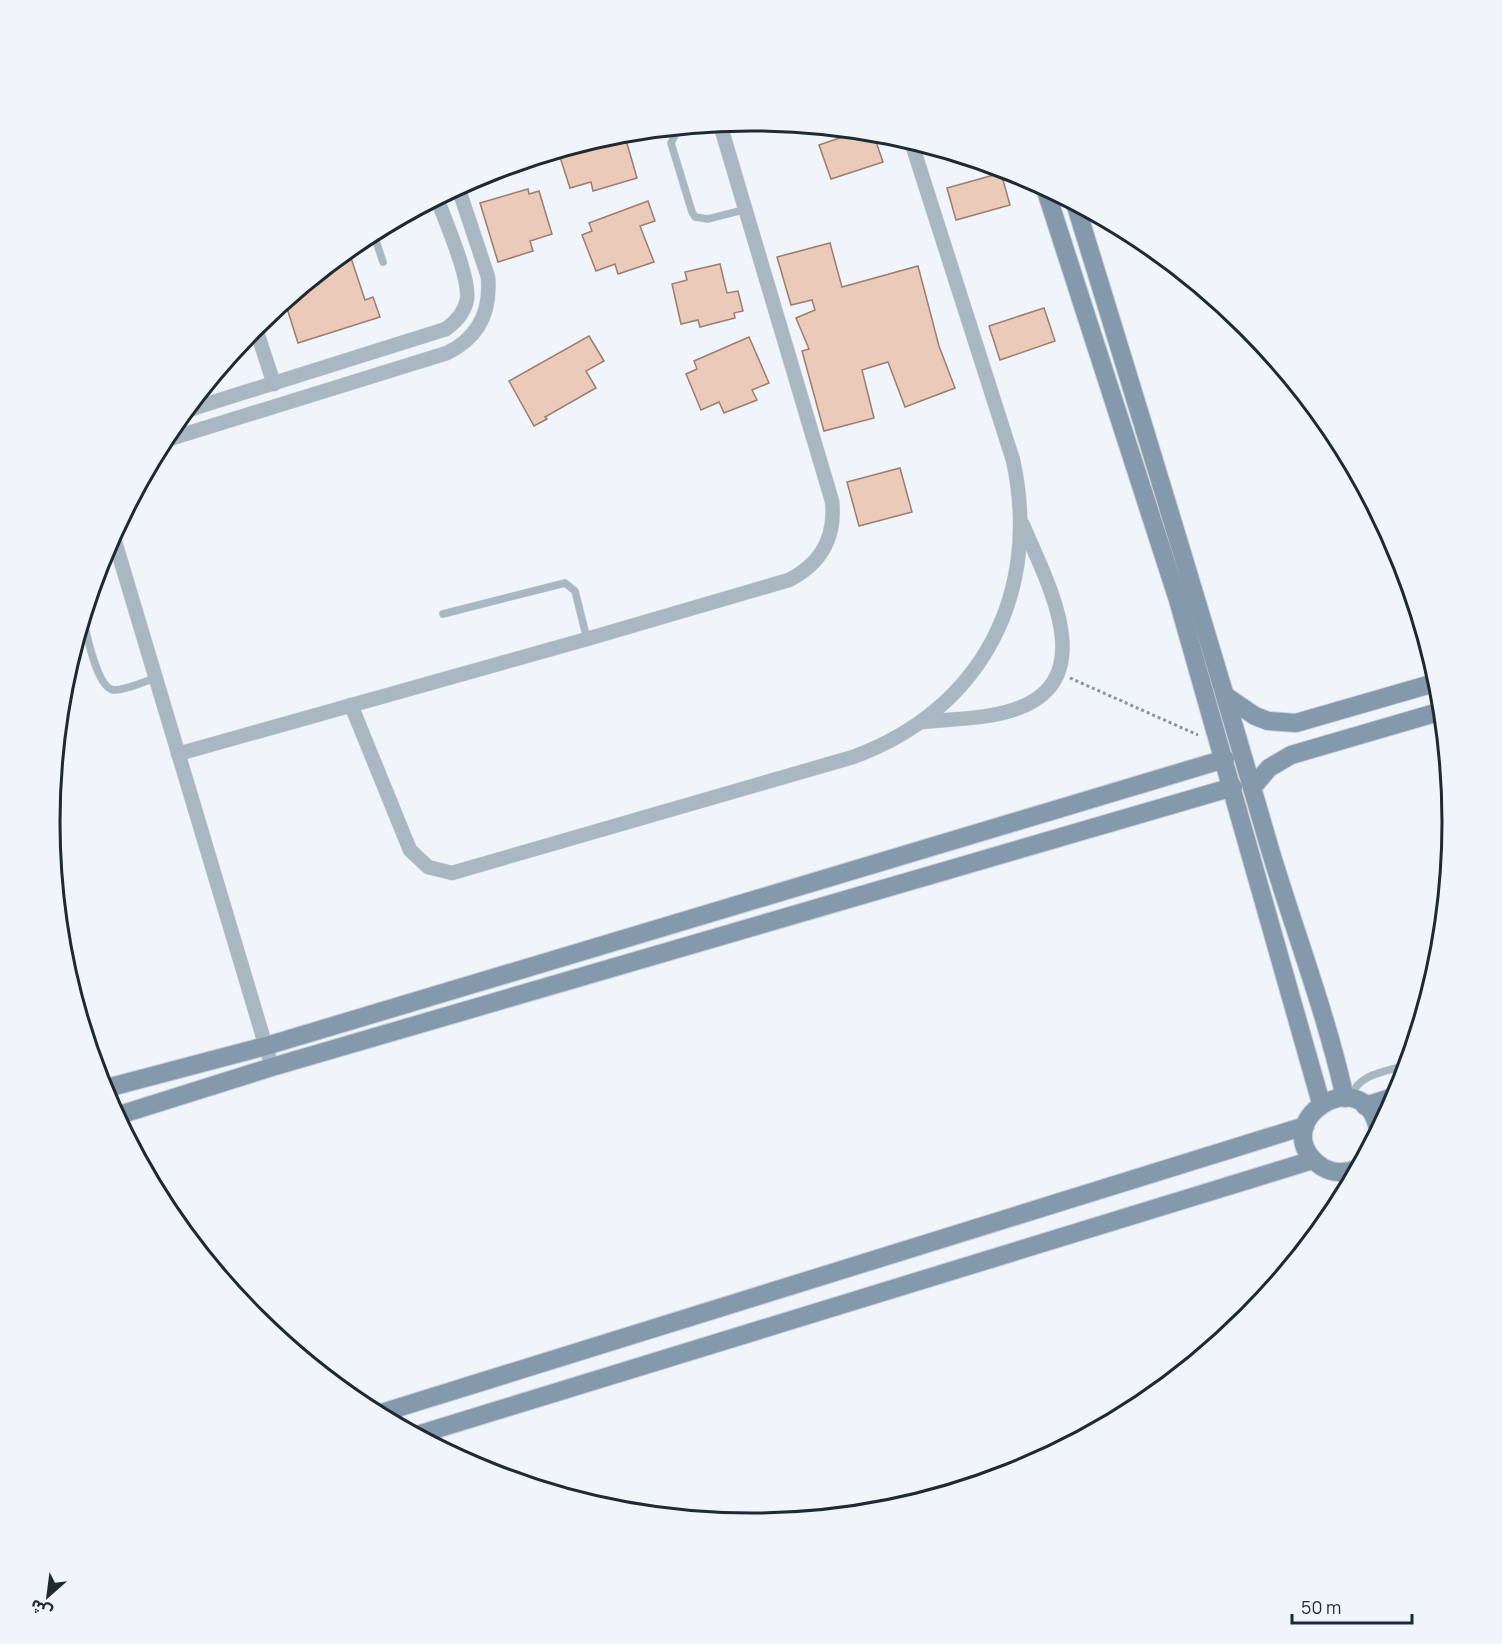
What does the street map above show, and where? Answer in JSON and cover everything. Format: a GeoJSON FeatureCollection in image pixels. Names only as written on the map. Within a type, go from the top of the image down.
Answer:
{"type":"FeatureCollection","features":[{"type":"Feature","properties":{"kind":"street"},"geometry":{"type":"LineString","coordinates":[[178,754],[789,580],[809,568],[829,539],[833,520],[832,501],[722,132]]}},
{"type":"Feature","properties":{"kind":"street"},"geometry":{"type":"LineString","coordinates":[[351,705],[410,850],[428,867],[452,873],[853,758],[880,747],[923,722],[959,689],[988,649],[1000,627],[1015,580],[1021,519],[1020,492],[1013,460],[914,151]]}},
{"type":"Feature","properties":{"kind":"street"},"geometry":{"type":"LineString","coordinates":[[177,437],[447,353],[466,342],[485,315],[489,290],[486,272],[461,195]]}},
{"type":"Feature","properties":{"kind":"street"},"geometry":{"type":"LineString","coordinates":[[1049,198],[1186,597],[1227,697],[1296,937],[1333,1046],[1354,1101],[1372,1113],[1375,1120]]}},
{"type":"Feature","properties":{"kind":"street"},"geometry":{"type":"LineString","coordinates":[[199,407],[446,329],[460,316],[467,300],[466,283],[439,205]]}},
{"type":"Feature","properties":{"kind":"street"},"geometry":{"type":"LineString","coordinates":[[1078,214],[1186,597],[1223,752],[1274,943],[1321,1103]]}},
{"type":"Feature","properties":{"kind":"street"},"geometry":{"type":"LineString","coordinates":[[259,337],[274,384]]}},
{"type":"Feature","properties":{"kind":"street"},"geometry":{"type":"LineString","coordinates":[[923,722],[1011,711],[1028,704],[1043,693],[1058,672],[1064,650],[1063,626],[1021,519]]}},
{"type":"Feature","properties":{"kind":"street"},"geometry":{"type":"LineString","coordinates":[[116,550],[272,1067]]}},
{"type":"Feature","properties":{"kind":"street"},"geometry":{"type":"LineString","coordinates":[[1227,697],[1268,721],[1296,723],[1428,685]]}},
{"type":"Feature","properties":{"kind":"street"},"geometry":{"type":"LineString","coordinates":[[1252,788],[1269,768],[1304,751],[1433,714]]}},
{"type":"Feature","properties":{"kind":"street"},"geometry":{"type":"LineString","coordinates":[[1296,723],[1304,751]]}},
{"type":"Feature","properties":{"kind":"street"},"geometry":{"type":"LineString","coordinates":[[113,1086],[266,1046],[1223,752]]}},
{"type":"Feature","properties":{"kind":"street"},"geometry":{"type":"LineString","coordinates":[[124,1112],[1233,787]]}},
{"type":"Feature","properties":{"kind":"street"},"geometry":{"type":"LineString","coordinates":[[1274,943],[1296,937]]}},
{"type":"Feature","properties":{"kind":"street"},"geometry":{"type":"LineString","coordinates":[[1345,1175],[1326,1169],[1313,1160],[1305,1144],[1305,1126],[1308,1117],[1321,1103],[1384,1097]]}},
{"type":"Feature","properties":{"kind":"street"},"geometry":{"type":"LineString","coordinates":[[389,1411],[1305,1126]]}},
{"type":"Feature","properties":{"kind":"street"},"geometry":{"type":"LineString","coordinates":[[427,1432],[1313,1160]]}},
{"type":"Feature","properties":{"kind":"street"},"geometry":{"type":"LineString","coordinates":[[1170,1167],[1179,1200]]}},
{"type":"Feature","properties":{"kind":"street"},"geometry":{"type":"LineString","coordinates":[[475,1385],[485,1414]]}},
{"type":"Feature","properties":{"kind":"lane"},"geometry":{"type":"LineString","coordinates":[[675,135],[671,143],[695,217],[708,219],[747,209]]}},
{"type":"Feature","properties":{"kind":"lane"},"geometry":{"type":"LineString","coordinates":[[376,242],[383,262]]}},
{"type":"Feature","properties":{"kind":"lane"},"geometry":{"type":"LineString","coordinates":[[443,614],[565,583],[575,591],[587,639]]}},
{"type":"Feature","properties":{"kind":"lane"},"geometry":{"type":"LineString","coordinates":[[87,633],[100,680],[108,688],[117,690],[156,678]]}},
{"type":"Feature","properties":{"kind":"lane"},"geometry":{"type":"LineString","coordinates":[[1354,1101],[1360,1082],[1395,1069]]}},
{"type":"Feature","properties":{"kind":"path"},"geometry":{"type":"LineString","coordinates":[[1058,672],[1223,752]]}},
{"type":"Feature","properties":{"kind":"building"},"geometry":{"type":"Polygon","coordinates":[[[842,137],[876,142],[883,162],[831,179],[819,145],[842,137]]]}},
{"type":"Feature","properties":{"kind":"building"},"geometry":{"type":"Polygon","coordinates":[[[627,142],[637,178],[593,191],[591,182],[570,188],[560,158],[627,142]]]}},
{"type":"Feature","properties":{"kind":"building"},"geometry":{"type":"Polygon","coordinates":[[[992,175],[1003,179],[1010,205],[956,220],[947,188],[992,175]]]}},
{"type":"Feature","properties":{"kind":"building"},"geometry":{"type":"Polygon","coordinates":[[[528,189],[529,194],[539,191],[552,234],[530,241],[533,251],[498,262],[480,203],[528,189]]]}},
{"type":"Feature","properties":{"kind":"building"},"geometry":{"type":"Polygon","coordinates":[[[648,201],[655,221],[640,226],[654,262],[618,274],[615,264],[596,271],[582,235],[592,231],[589,223],[648,201]]]}},
{"type":"Feature","properties":{"kind":"building"},"geometry":{"type":"Polygon","coordinates":[[[830,243],[842,287],[918,266],[939,346],[955,388],[905,407],[888,362],[865,369],[862,370],[874,418],[824,431],[802,351],[809,349],[796,318],[815,310],[812,300],[791,305],[777,257],[830,243]]]}},
{"type":"Feature","properties":{"kind":"building"},"geometry":{"type":"Polygon","coordinates":[[[351,259],[365,300],[373,297],[380,317],[298,343],[287,309],[351,259]]]}},
{"type":"Feature","properties":{"kind":"building"},"geometry":{"type":"Polygon","coordinates":[[[720,264],[727,293],[738,291],[743,311],[734,313],[735,318],[700,327],[698,320],[681,324],[672,284],[687,280],[685,272],[720,264]]]}},
{"type":"Feature","properties":{"kind":"building"},"geometry":{"type":"Polygon","coordinates":[[[1044,308],[1055,341],[1000,360],[989,326],[1044,308]]]}},
{"type":"Feature","properties":{"kind":"building"},"geometry":{"type":"Polygon","coordinates":[[[589,336],[604,361],[586,371],[596,388],[545,417],[547,419],[534,426],[509,381],[589,336]]]}},
{"type":"Feature","properties":{"kind":"building"},"geometry":{"type":"Polygon","coordinates":[[[749,337],[769,383],[752,390],[757,400],[724,413],[719,402],[701,410],[686,374],[697,369],[694,361],[749,337]]]}},
{"type":"Feature","properties":{"kind":"building"},"geometry":{"type":"Polygon","coordinates":[[[900,468],[912,512],[859,526],[847,482],[900,468]]]}}]}
